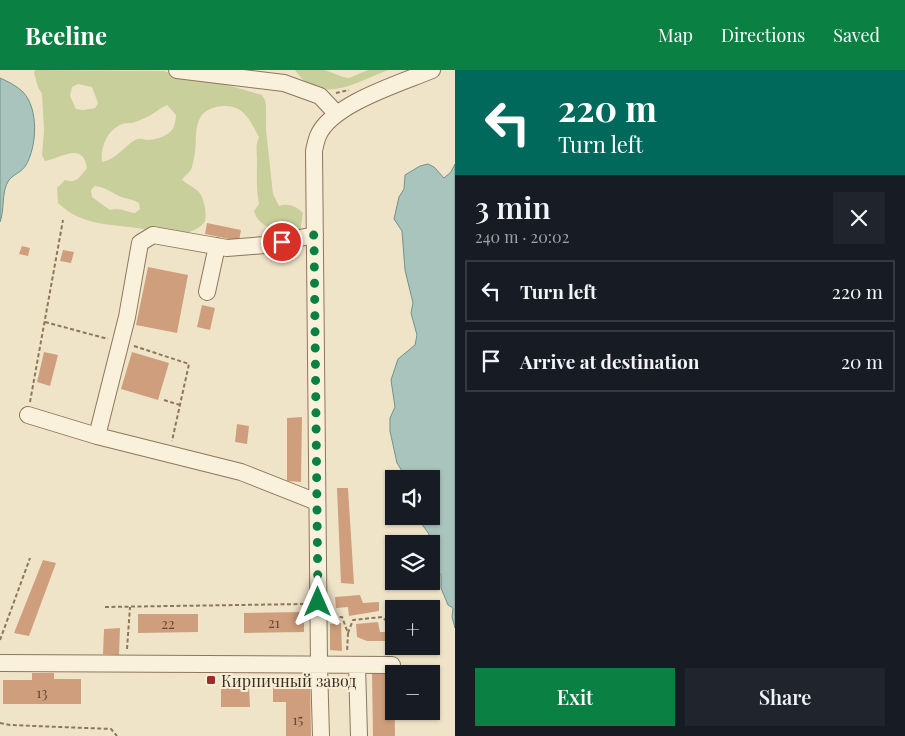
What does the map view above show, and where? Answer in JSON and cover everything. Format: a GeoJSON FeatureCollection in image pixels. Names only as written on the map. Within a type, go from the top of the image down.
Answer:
{"type":"FeatureCollection","features":[{"type":"Feature","properties":{"kind":"street"},"geometry":{"type":"LineString","coordinates":[[177,70],[284,83],[320,96],[336,113]]}},
{"type":"Feature","properties":{"kind":"street"},"geometry":{"type":"LineString","coordinates":[[321,736],[314,151],[318,135],[336,113],[350,104],[432,70]]}},
{"type":"Feature","properties":{"kind":"street"},"geometry":{"type":"LineString","coordinates":[[97,436],[127,317],[140,242],[153,235],[227,248],[265,246],[314,235]]}},
{"type":"Feature","properties":{"kind":"street"},"geometry":{"type":"LineString","coordinates":[[206,292],[217,246]]}},
{"type":"Feature","properties":{"kind":"street"},"geometry":{"type":"LineString","coordinates":[[28,416],[97,436],[242,472],[317,502]]}},
{"type":"Feature","properties":{"kind":"street"},"geometry":{"type":"LineString","coordinates":[[0,663],[385,665]]}},
{"type":"Feature","properties":{"kind":"street"},"geometry":{"type":"LineString","coordinates":[[352,665],[359,736]]}},
{"type":"Feature","properties":{"kind":"path"},"geometry":{"type":"LineString","coordinates":[[28,416],[63,220]]}},
{"type":"Feature","properties":{"kind":"path"},"geometry":{"type":"LineString","coordinates":[[45,322],[121,342],[190,364],[169,454]]}},
{"type":"Feature","properties":{"kind":"path"},"geometry":{"type":"LineString","coordinates":[[164,400],[180,405]]}},
{"type":"Feature","properties":{"kind":"path"},"geometry":{"type":"LineString","coordinates":[[0,640],[30,558]]}},
{"type":"Feature","properties":{"kind":"path"},"geometry":{"type":"LineString","coordinates":[[105,607],[302,604],[342,617],[348,633],[352,665]]}},
{"type":"Feature","properties":{"kind":"path"},"geometry":{"type":"LineString","coordinates":[[126,664],[130,607]]}},
{"type":"Feature","properties":{"kind":"path"},"geometry":{"type":"LineString","coordinates":[[348,633],[353,620],[382,618],[385,620]]}},
{"type":"Feature","properties":{"kind":"path"},"geometry":{"type":"LineString","coordinates":[[0,723],[111,729],[117,736]]}},
{"type":"Feature","properties":{"kind":"green space"},"geometry":{"type":"Polygon","coordinates":[[[35,70],[164,71],[189,80],[217,82],[262,95],[266,106],[266,130],[273,194],[279,206],[292,206],[303,213],[300,232],[280,235],[261,222],[256,216],[254,211],[259,204],[256,148],[259,137],[245,114],[238,109],[228,106],[212,108],[200,118],[197,126],[193,165],[182,180],[200,194],[206,214],[204,223],[192,231],[177,235],[105,224],[76,216],[58,203],[57,188],[65,180],[72,181],[78,179],[87,168],[85,160],[81,155],[71,153],[45,161],[42,155],[44,131],[42,94],[34,73],[35,70]],[[78,84],[72,87],[70,96],[76,109],[95,108],[98,103],[92,87],[78,84]],[[167,105],[147,117],[132,123],[122,124],[111,131],[103,146],[102,162],[116,156],[135,140],[159,138],[170,132],[174,127],[176,115],[167,105]],[[95,186],[91,190],[92,197],[110,210],[120,209],[135,213],[140,209],[139,203],[105,189],[95,186]]]}},
{"type":"Feature","properties":{"kind":"green space"},"geometry":{"type":"Polygon","coordinates":[[[295,70],[325,70],[349,78],[368,70],[388,70],[351,85],[327,89],[315,87],[305,81],[295,70]]]}},
{"type":"Feature","properties":{"kind":"water"},"geometry":{"type":"Polygon","coordinates":[[[0,78],[18,88],[28,99],[32,108],[35,128],[30,157],[26,165],[7,184],[0,222],[0,78]]]}},
{"type":"Feature","properties":{"kind":"water"},"geometry":{"type":"Polygon","coordinates":[[[428,164],[434,167],[444,178],[451,172],[455,164],[455,628],[452,617],[453,608],[448,605],[441,588],[440,535],[429,535],[422,525],[440,525],[440,470],[401,470],[397,463],[390,431],[390,418],[395,407],[391,380],[398,359],[415,345],[417,335],[411,313],[413,303],[405,270],[402,231],[394,219],[399,197],[404,189],[405,175],[420,166],[428,164]]]}},
{"type":"Feature","properties":{"kind":"building"},"geometry":{"type":"Polygon","coordinates":[[[207,223],[241,230],[239,241],[205,234],[207,223]]]}},
{"type":"Feature","properties":{"kind":"building"},"geometry":{"type":"Polygon","coordinates":[[[22,246],[30,248],[28,256],[19,254],[22,246]]]}},
{"type":"Feature","properties":{"kind":"building"},"geometry":{"type":"Polygon","coordinates":[[[63,250],[74,252],[71,263],[60,261],[63,250]]]}},
{"type":"Feature","properties":{"kind":"building"},"geometry":{"type":"Polygon","coordinates":[[[148,267],[188,275],[177,333],[136,325],[148,267]]]}},
{"type":"Feature","properties":{"kind":"building"},"geometry":{"type":"Polygon","coordinates":[[[202,305],[215,308],[210,330],[197,327],[202,305]]]}},
{"type":"Feature","properties":{"kind":"building"},"geometry":{"type":"Polygon","coordinates":[[[44,352],[58,355],[50,386],[37,382],[44,352]]]}},
{"type":"Feature","properties":{"kind":"building"},"geometry":{"type":"Polygon","coordinates":[[[132,352],[169,363],[158,400],[121,389],[132,352]]]}},
{"type":"Feature","properties":{"kind":"building"},"geometry":{"type":"Polygon","coordinates":[[[302,417],[301,482],[287,481],[287,418],[302,417]]]}},
{"type":"Feature","properties":{"kind":"building"},"geometry":{"type":"Polygon","coordinates":[[[237,424],[249,426],[247,444],[235,442],[237,424]]]}},
{"type":"Feature","properties":{"kind":"building"},"geometry":{"type":"Polygon","coordinates":[[[337,488],[348,488],[354,584],[341,583],[337,488]]]}},
{"type":"Feature","properties":{"kind":"building"},"geometry":{"type":"Polygon","coordinates":[[[43,560],[56,563],[29,636],[14,633],[43,560]]]}},
{"type":"Feature","properties":{"kind":"building"},"geometry":{"type":"Polygon","coordinates":[[[360,595],[363,603],[379,602],[379,611],[349,616],[348,607],[336,608],[335,597],[360,595]]]}},
{"type":"Feature","properties":{"kind":"building"},"geometry":{"type":"Polygon","coordinates":[[[304,612],[304,632],[244,633],[244,613],[304,612]]]}},
{"type":"Feature","properties":{"kind":"building"},"geometry":{"type":"Polygon","coordinates":[[[138,614],[198,614],[198,632],[138,633],[138,614]]]}},
{"type":"Feature","properties":{"kind":"building"},"geometry":{"type":"Polygon","coordinates":[[[378,622],[380,632],[385,632],[385,641],[367,641],[357,637],[356,624],[378,622]]]}},
{"type":"Feature","properties":{"kind":"building"},"geometry":{"type":"Polygon","coordinates":[[[341,623],[342,651],[330,650],[330,624],[341,623]]]}},
{"type":"Feature","properties":{"kind":"building"},"geometry":{"type":"Polygon","coordinates":[[[120,628],[119,655],[103,654],[104,629],[120,628]]]}},
{"type":"Feature","properties":{"kind":"building"},"geometry":{"type":"Polygon","coordinates":[[[385,672],[385,720],[395,720],[395,736],[373,736],[372,673],[385,672]]]}},
{"type":"Feature","properties":{"kind":"building"},"geometry":{"type":"Polygon","coordinates":[[[32,673],[54,673],[54,679],[81,679],[81,704],[3,704],[3,680],[32,680],[32,673]]]}},
{"type":"Feature","properties":{"kind":"building"},"geometry":{"type":"Polygon","coordinates":[[[273,678],[310,678],[311,736],[286,736],[286,702],[273,702],[273,678]]]}},
{"type":"Feature","properties":{"kind":"building"},"geometry":{"type":"Polygon","coordinates":[[[221,685],[249,685],[250,707],[221,707],[221,685]]]}},
{"type":"Feature","properties":{"kind":"place","name":"Кирпичный завод"},"geometry":{"type":"Point","coordinates":[211,680]}},
{"type":"Feature","properties":{"kind":"route"},"geometry":{"type":"LineString","coordinates":[[282,242],[314,235],[318,602]]}}]}
